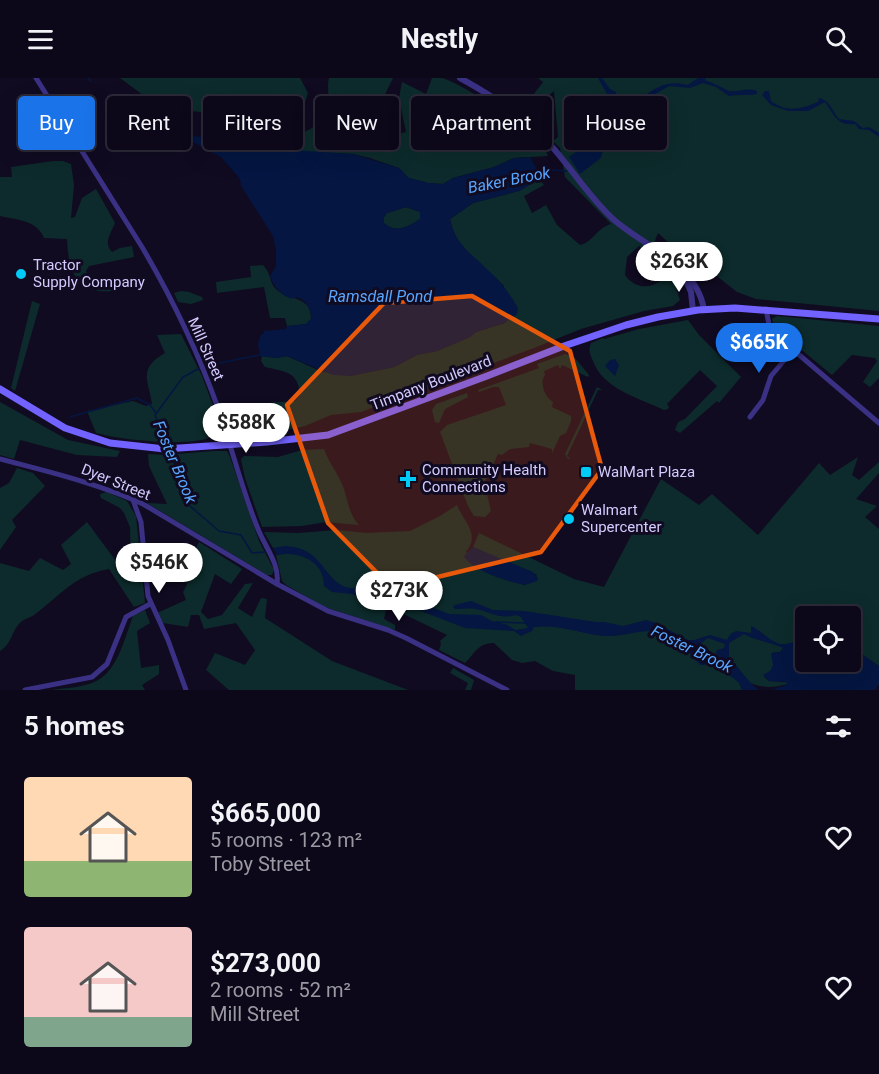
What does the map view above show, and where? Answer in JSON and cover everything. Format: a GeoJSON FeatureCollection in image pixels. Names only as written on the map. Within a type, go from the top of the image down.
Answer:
{"type":"FeatureCollection","features":[{"type":"Feature","properties":{"kind":"main road","name":"Timpany Boulevard"},"geometry":{"type":"LineString","coordinates":[[0,389],[41,415],[78,434],[117,445],[168,448],[231,445],[328,435],[592,336],[645,320],[693,311],[735,308],[879,319]]}},
{"type":"Feature","properties":{"kind":"street","name":"Mill Street"},"geometry":{"type":"LineString","coordinates":[[36,78],[142,247],[201,363],[258,529],[277,569],[277,584]]}},
{"type":"Feature","properties":{"kind":"street"},"geometry":{"type":"LineString","coordinates":[[460,78],[498,100],[538,131],[593,200],[615,221],[654,248],[694,284],[703,301],[704,310]]}},
{"type":"Feature","properties":{"kind":"street"},"geometry":{"type":"LineString","coordinates":[[681,271],[689,285],[693,311]]}},
{"type":"Feature","properties":{"kind":"street"},"geometry":{"type":"LineString","coordinates":[[766,309],[770,330],[879,423]]}},
{"type":"Feature","properties":{"kind":"street"},"geometry":{"type":"LineString","coordinates":[[750,417],[763,400],[771,376],[793,350]]}},
{"type":"Feature","properties":{"kind":"street","name":"Dyer Street"},"geometry":{"type":"LineString","coordinates":[[0,459],[56,472],[133,500],[277,584]]}},
{"type":"Feature","properties":{"kind":"street"},"geometry":{"type":"LineString","coordinates":[[133,500],[141,522],[146,588],[150,604],[168,640],[186,690]]}},
{"type":"Feature","properties":{"kind":"street"},"geometry":{"type":"LineString","coordinates":[[277,584],[328,611],[406,638],[507,690]]}},
{"type":"Feature","properties":{"kind":"street"},"geometry":{"type":"LineString","coordinates":[[26,690],[92,677],[101,672],[107,664],[126,617],[150,604]]}},
{"type":"Feature","properties":{"kind":"highlighted area"},"geometry":{"type":"Polygon","coordinates":[[[472,296],[570,351],[602,469],[541,552],[392,588],[328,523],[287,405],[384,303],[472,296]]]}},
{"type":"Feature","properties":{"kind":"green space"},"geometry":{"type":"Polygon","coordinates":[[[120,78],[300,78],[308,93],[303,108],[303,96],[203,96],[203,112],[191,111],[191,96],[144,96],[120,78]]]}},
{"type":"Feature","properties":{"kind":"green space"},"geometry":{"type":"Polygon","coordinates":[[[329,78],[393,78],[384,96],[328,96],[329,78]]]}},
{"type":"Feature","properties":{"kind":"green space"},"geometry":{"type":"Polygon","coordinates":[[[432,78],[442,78],[477,96],[411,96],[411,150],[545,150],[548,156],[514,158],[494,167],[453,178],[443,184],[409,178],[399,168],[353,154],[293,150],[303,150],[303,132],[315,125],[315,150],[399,150],[399,134],[406,132],[399,98],[402,82],[426,94],[432,78]]]}},
{"type":"Feature","properties":{"kind":"green space"},"geometry":{"type":"Polygon","coordinates":[[[538,78],[879,78],[879,311],[756,299],[737,292],[713,273],[682,255],[658,233],[648,259],[639,246],[627,257],[625,275],[637,285],[652,285],[662,280],[656,268],[663,262],[673,279],[680,300],[673,306],[644,311],[581,329],[361,412],[331,415],[305,426],[257,436],[240,431],[239,421],[249,408],[268,403],[295,401],[300,395],[299,387],[293,376],[284,371],[265,367],[261,361],[262,356],[276,358],[287,356],[320,371],[350,376],[394,367],[417,355],[437,351],[470,337],[476,332],[505,323],[504,286],[464,248],[453,230],[450,219],[473,203],[519,191],[539,179],[544,185],[524,196],[532,213],[546,205],[557,225],[580,245],[611,224],[565,177],[560,148],[553,141],[558,137],[554,91],[548,96],[532,96],[543,82],[538,78]]]}},
{"type":"Feature","properties":{"kind":"green space"},"geometry":{"type":"Polygon","coordinates":[[[53,161],[71,164],[74,185],[71,218],[75,217],[82,198],[96,189],[115,223],[109,238],[109,249],[112,252],[132,246],[134,257],[89,266],[86,271],[94,281],[115,286],[114,291],[97,291],[81,283],[72,270],[67,239],[44,238],[41,232],[31,224],[0,216],[0,177],[12,177],[11,167],[53,161]]]}},
{"type":"Feature","properties":{"kind":"green space"},"geometry":{"type":"Polygon","coordinates":[[[406,207],[420,212],[420,219],[397,229],[384,223],[387,213],[406,207]]]}},
{"type":"Feature","properties":{"kind":"green space"},"geometry":{"type":"Polygon","coordinates":[[[263,265],[279,292],[307,306],[311,319],[306,324],[287,326],[285,318],[270,318],[264,287],[217,293],[216,282],[251,277],[250,266],[263,265]]]}},
{"type":"Feature","properties":{"kind":"green space"},"geometry":{"type":"Polygon","coordinates":[[[181,291],[202,297],[203,300],[191,304],[178,302],[174,293],[181,291]]]}},
{"type":"Feature","properties":{"kind":"green space"},"geometry":{"type":"Polygon","coordinates":[[[32,301],[40,304],[15,391],[11,388],[32,301]]]}},
{"type":"Feature","properties":{"kind":"green space"},"geometry":{"type":"Polygon","coordinates":[[[777,316],[879,326],[879,378],[870,387],[863,382],[877,361],[875,358],[852,355],[832,375],[774,327],[772,319],[777,316]]]}},
{"type":"Feature","properties":{"kind":"green space"},"geometry":{"type":"Polygon","coordinates":[[[688,320],[699,335],[741,377],[719,403],[717,401],[680,433],[675,430],[678,422],[685,419],[717,386],[700,370],[667,404],[668,409],[664,410],[613,386],[598,371],[590,354],[590,348],[591,343],[603,338],[688,320]]]}},
{"type":"Feature","properties":{"kind":"green space"},"geometry":{"type":"Polygon","coordinates":[[[181,334],[202,376],[221,427],[218,434],[207,439],[193,441],[158,442],[96,433],[87,411],[133,401],[146,406],[152,404],[147,382],[148,370],[156,359],[165,353],[157,335],[181,334]]]}},
{"type":"Feature","properties":{"kind":"green space"},"geometry":{"type":"Polygon","coordinates":[[[565,354],[575,358],[589,375],[588,377],[562,365],[560,369],[558,365],[544,371],[543,386],[545,393],[553,402],[552,407],[571,416],[566,433],[560,436],[552,453],[552,449],[530,443],[529,447],[510,449],[502,455],[498,454],[482,488],[486,490],[491,511],[485,517],[474,516],[468,506],[440,432],[447,425],[506,405],[499,387],[479,392],[478,390],[539,368],[537,364],[565,354]]]}},
{"type":"Feature","properties":{"kind":"green space"},"geometry":{"type":"Polygon","coordinates":[[[597,387],[602,390],[598,390],[567,456],[570,458],[568,459],[565,454],[597,387]]]}},
{"type":"Feature","properties":{"kind":"green space"},"geometry":{"type":"Polygon","coordinates":[[[467,393],[468,397],[445,409],[439,423],[435,422],[432,410],[436,404],[467,393]]]}},
{"type":"Feature","properties":{"kind":"green space"},"geometry":{"type":"Polygon","coordinates":[[[0,402],[68,440],[120,451],[117,457],[77,455],[20,440],[14,459],[0,455],[0,402]]]}},
{"type":"Feature","properties":{"kind":"green space"},"geometry":{"type":"Polygon","coordinates":[[[324,449],[342,484],[355,521],[359,525],[326,522],[302,526],[262,527],[241,459],[244,456],[278,457],[302,450],[324,449]]]}},
{"type":"Feature","properties":{"kind":"green space"},"geometry":{"type":"Polygon","coordinates":[[[227,451],[230,457],[259,541],[274,570],[272,575],[267,575],[147,503],[167,504],[149,466],[148,454],[227,451]]]}},
{"type":"Feature","properties":{"kind":"green space"},"geometry":{"type":"Polygon","coordinates":[[[858,457],[852,475],[859,480],[879,462],[879,473],[856,499],[877,506],[865,517],[879,529],[879,666],[861,654],[861,606],[795,606],[795,655],[777,652],[773,670],[764,677],[769,681],[788,684],[774,687],[738,679],[742,690],[575,690],[575,675],[553,671],[535,661],[522,663],[512,660],[494,643],[480,647],[465,663],[439,650],[440,641],[447,635],[387,606],[384,619],[395,625],[395,630],[325,607],[286,585],[282,581],[276,555],[289,553],[303,556],[300,552],[273,548],[264,532],[410,531],[457,505],[471,533],[472,539],[466,552],[497,577],[525,585],[537,575],[473,547],[479,533],[574,579],[604,587],[661,479],[699,505],[712,494],[758,535],[819,463],[830,475],[858,457]]]}},
{"type":"Feature","properties":{"kind":"green space"},"geometry":{"type":"Polygon","coordinates":[[[17,468],[33,473],[45,486],[12,520],[16,527],[0,550],[0,488],[9,483],[17,468]]]}},
{"type":"Feature","properties":{"kind":"green space"},"geometry":{"type":"Polygon","coordinates":[[[107,492],[127,501],[136,516],[145,603],[134,607],[109,569],[97,572],[77,581],[34,615],[22,621],[0,651],[0,563],[29,571],[40,558],[63,570],[71,564],[61,545],[87,522],[124,572],[131,570],[130,527],[120,508],[101,498],[100,494],[107,492]]]}},
{"type":"Feature","properties":{"kind":"green space"},"geometry":{"type":"Polygon","coordinates":[[[199,542],[242,569],[231,584],[215,574],[201,612],[208,619],[222,615],[245,584],[253,583],[238,608],[252,617],[261,598],[267,599],[265,618],[332,661],[408,690],[229,690],[206,670],[215,653],[245,665],[255,650],[236,623],[204,629],[199,615],[191,615],[188,627],[163,623],[157,613],[186,600],[183,592],[194,571],[189,561],[199,542]]]}},
{"type":"Feature","properties":{"kind":"green space"},"geometry":{"type":"Polygon","coordinates":[[[145,610],[150,623],[137,631],[141,668],[159,665],[159,674],[142,685],[145,690],[52,690],[89,684],[106,674],[123,646],[133,616],[145,610]]]}},
{"type":"Feature","properties":{"kind":"green space"},"geometry":{"type":"Polygon","coordinates":[[[453,668],[474,680],[471,690],[465,690],[468,683],[450,673],[453,668]]]}},
{"type":"Feature","properties":{"kind":"water"},"geometry":{"type":"Polygon","coordinates":[[[598,78],[602,78],[617,95],[607,96],[598,78]]]}},
{"type":"Feature","properties":{"kind":"water"},"geometry":{"type":"Polygon","coordinates":[[[698,78],[705,78],[706,81],[729,91],[750,89],[757,91],[757,94],[729,96],[716,87],[703,83],[690,88],[669,86],[652,96],[644,96],[663,85],[679,83],[688,85],[698,78]]]}},
{"type":"Feature","properties":{"kind":"water"},"geometry":{"type":"Polygon","coordinates":[[[765,91],[769,91],[771,101],[777,105],[794,109],[818,102],[819,98],[823,99],[839,119],[854,121],[863,128],[869,127],[879,133],[879,137],[869,130],[859,129],[855,124],[840,121],[825,102],[808,111],[788,111],[771,105],[762,95],[765,91]]]}},
{"type":"Feature","properties":{"kind":"water","name":"Ramsdall Pond"},"geometry":{"type":"Polygon","coordinates":[[[191,136],[203,137],[203,147],[193,142],[191,136]]]}},
{"type":"Feature","properties":{"kind":"water","name":"Ramsdall Pond"},"geometry":{"type":"Polygon","coordinates":[[[208,150],[291,150],[353,154],[399,168],[409,178],[443,184],[453,178],[494,167],[514,158],[530,157],[538,171],[539,179],[519,191],[473,203],[450,219],[460,242],[505,288],[518,308],[517,314],[505,323],[476,332],[470,337],[437,351],[417,355],[394,367],[350,376],[333,375],[287,356],[276,358],[260,356],[258,344],[264,331],[306,324],[311,319],[310,310],[302,299],[289,298],[273,283],[270,276],[276,266],[276,251],[273,236],[241,186],[240,179],[221,157],[208,150]],[[406,207],[387,213],[384,223],[397,229],[411,225],[420,219],[420,212],[406,207]]]}},
{"type":"Feature","properties":{"kind":"water"},"geometry":{"type":"Polygon","coordinates":[[[580,150],[603,150],[601,158],[580,174],[569,157],[580,150]]]}},
{"type":"Feature","properties":{"kind":"water"},"geometry":{"type":"Polygon","coordinates":[[[615,359],[619,365],[615,376],[605,366],[610,360],[615,359]]]}},
{"type":"Feature","properties":{"kind":"water"},"geometry":{"type":"Polygon","coordinates":[[[285,546],[297,548],[314,557],[330,576],[345,587],[403,596],[449,614],[481,615],[515,630],[528,628],[521,617],[516,615],[500,616],[476,609],[455,609],[453,607],[471,601],[493,610],[524,611],[623,626],[646,620],[688,640],[710,635],[727,640],[734,632],[751,633],[751,626],[781,644],[795,642],[795,672],[861,672],[861,654],[879,666],[879,684],[875,690],[772,690],[788,684],[769,681],[763,675],[770,671],[773,665],[771,654],[779,653],[783,648],[744,634],[729,643],[729,658],[759,690],[742,690],[726,670],[728,667],[725,659],[717,664],[700,665],[688,651],[676,646],[655,631],[604,636],[543,626],[534,627],[532,631],[521,636],[514,631],[465,628],[421,611],[412,603],[332,592],[324,586],[320,570],[308,559],[293,554],[276,555],[273,548],[285,546]],[[708,638],[694,652],[704,661],[715,662],[719,656],[716,653],[717,650],[724,648],[725,644],[708,638]]]}},
{"type":"Feature","properties":{"kind":"water"},"geometry":{"type":"Polygon","coordinates":[[[473,547],[533,572],[538,578],[537,581],[525,585],[482,571],[464,556],[473,547]]]}},
{"type":"Feature","properties":{"kind":"waterway","name":"Foster Brook"},"geometry":{"type":"LineString","coordinates":[[88,78],[91,81]]}},
{"type":"Feature","properties":{"kind":"waterway","name":"Baker Brook"},"geometry":{"type":"LineString","coordinates":[[538,173],[553,170],[567,171]]}},
{"type":"Feature","properties":{"kind":"waterway","name":"Foster Brook"},"geometry":{"type":"LineString","coordinates":[[205,366],[259,355]]}},
{"type":"Feature","properties":{"kind":"waterway","name":"Foster Brook"},"geometry":{"type":"LineString","coordinates":[[167,446],[155,415],[183,377],[200,368]]}},
{"type":"Feature","properties":{"kind":"waterway"},"geometry":{"type":"LineString","coordinates":[[70,417],[137,398],[150,405],[156,413]]}},
{"type":"Feature","properties":{"kind":"waterway","name":"Foster Brook"},"geometry":{"type":"LineString","coordinates":[[169,450],[190,506],[219,531],[241,535],[252,553],[266,552]]}},
{"type":"Feature","properties":{"kind":"waterway","name":"Foster Brook"},"geometry":{"type":"LineString","coordinates":[[496,622],[527,623]]}},
{"type":"Feature","properties":{"kind":"waterway","name":"Foster Brook"},"geometry":{"type":"LineString","coordinates":[[697,648],[727,664]]}},
{"type":"Feature","properties":{"kind":"place","name":"Tractor Supply Company"},"geometry":{"type":"Point","coordinates":[21,274]}},
{"type":"Feature","properties":{"kind":"place","name":"WalMart Plaza"},"geometry":{"type":"Point","coordinates":[586,472]}},
{"type":"Feature","properties":{"kind":"place","name":"Community Health Connections"},"geometry":{"type":"Point","coordinates":[408,479]}},
{"type":"Feature","properties":{"kind":"place","name":"Walmart Supercenter"},"geometry":{"type":"Point","coordinates":[569,519]}}]}
